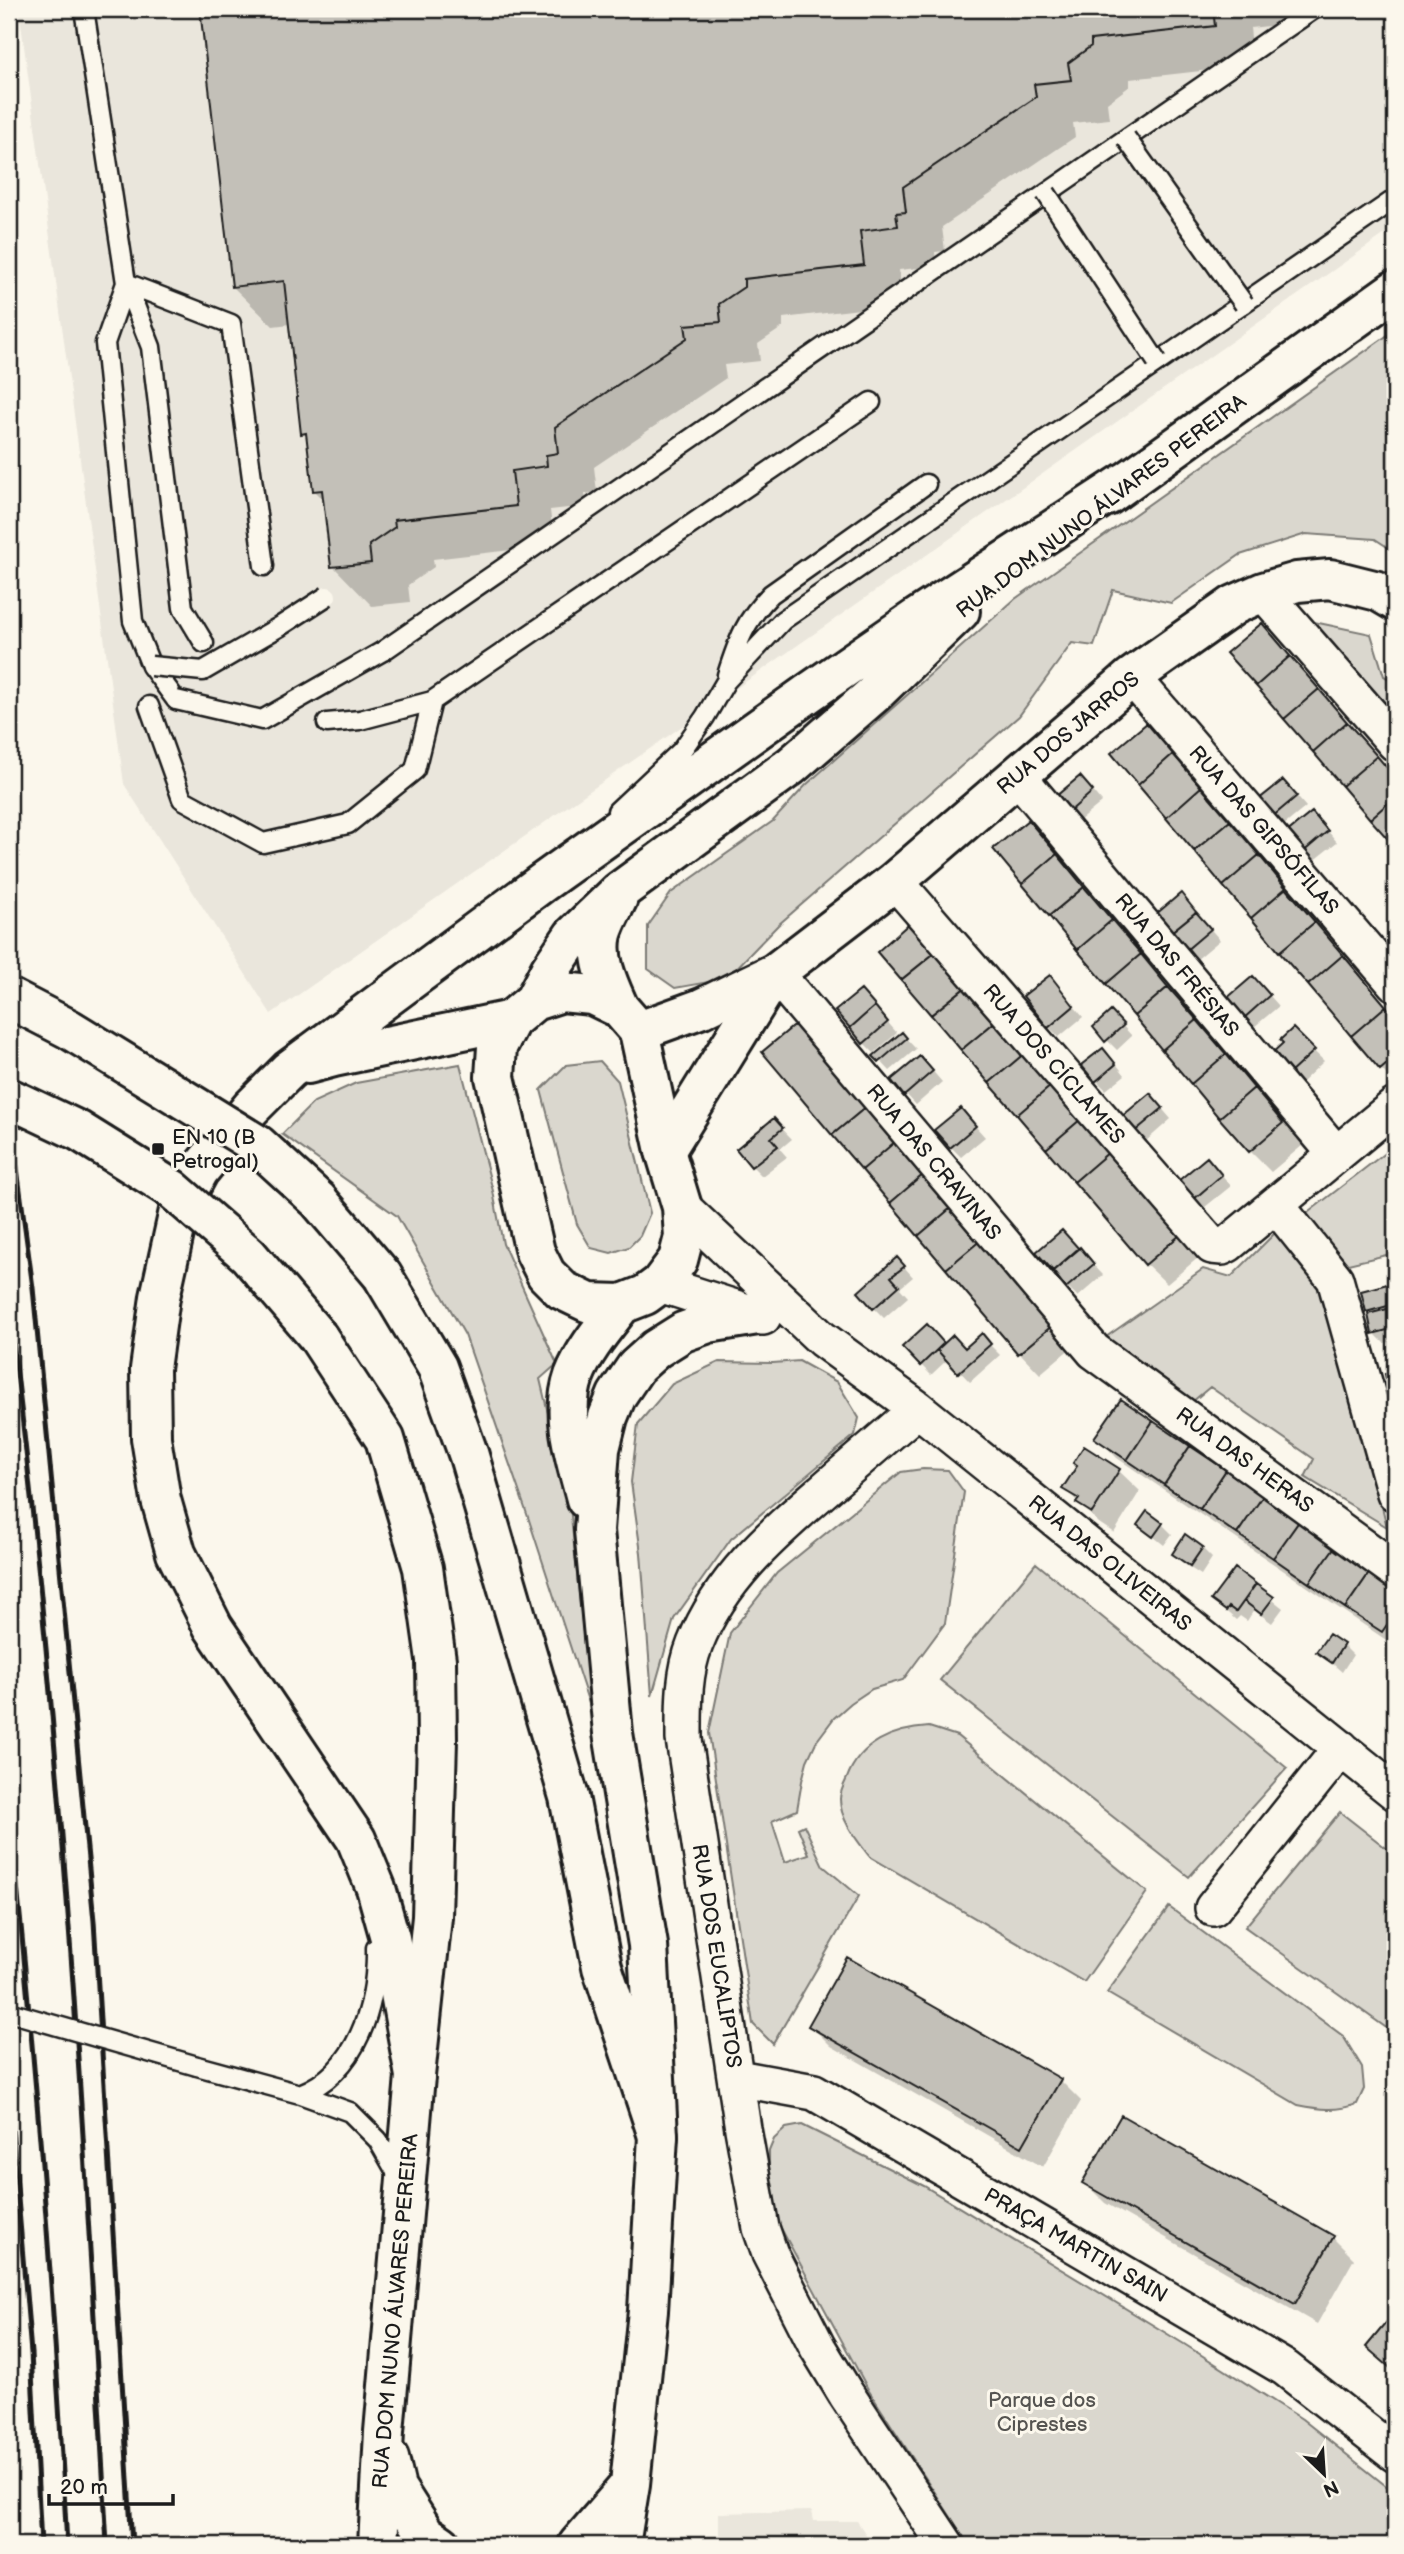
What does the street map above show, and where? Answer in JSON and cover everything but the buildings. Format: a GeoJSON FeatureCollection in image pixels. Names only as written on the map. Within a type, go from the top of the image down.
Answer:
{"type":"FeatureCollection","features":[{"type":"Feature","properties":{"kind":"main road","name":"RUA DOM NUNO ÁLVARES PEREIRA"},"geometry":{"type":"LineString","coordinates":[[622,1304],[589,1303],[562,1290],[546,1274],[535,1252],[495,1077],[497,1047],[573,936],[620,891],[791,766],[874,694],[974,600],[1126,482],[1395,290]]}},
{"type":"Feature","properties":{"kind":"main road"},"geometry":{"type":"LineString","coordinates":[[415,2076],[390,1938],[376,1888],[356,1839],[212,1627],[176,1553],[161,1500],[151,1438],[150,1369],[160,1297],[180,1206],[198,1171],[251,1108],[289,1070],[542,883],[917,618],[1126,482]]}},
{"type":"Feature","properties":{"kind":"main road","name":"RUA DOS JARROS"},"geometry":{"type":"LineString","coordinates":[[629,1020],[702,1008],[775,974],[895,881],[1132,677],[1234,605],[1263,592],[1297,582],[1330,579],[1378,592],[1395,601]]}},
{"type":"Feature","properties":{"kind":"main road"},"geometry":{"type":"LineString","coordinates":[[594,1530],[571,1444],[569,1408],[574,1376],[596,1339],[622,1304],[645,1295],[660,1284],[678,1260],[684,1237],[682,1207],[629,1020],[606,979],[601,954],[602,934],[620,891]]}},
{"type":"Feature","properties":{"kind":"main road","name":"RUA DOS JARROS"},"geometry":{"type":"LineString","coordinates":[[665,1151],[775,974]]}},
{"type":"Feature","properties":{"kind":"main road"},"geometry":{"type":"LineString","coordinates":[[289,1070],[523,1011],[562,992],[592,995],[629,1020]]}},
{"type":"Feature","properties":{"kind":"main road"},"geometry":{"type":"LineString","coordinates":[[9,998],[69,1029],[258,1145],[318,1200],[382,1275],[437,1367],[469,1456],[569,1797],[602,1967],[658,2136]]}},
{"type":"Feature","properties":{"kind":"main road"},"geometry":{"type":"LineString","coordinates":[[9,1098],[79,1130],[172,1189],[248,1255],[318,1337],[385,1439],[423,1568],[436,1660],[437,1740],[432,1917],[415,2076]]}},
{"type":"Feature","properties":{"kind":"main road"},"geometry":{"type":"LineString","coordinates":[[620,2545],[630,2484],[648,2311],[658,2136],[648,1945],[613,1733],[594,1530],[600,1448],[617,1395],[636,1367],[656,1349],[684,1332],[708,1323],[758,1314]]}},
{"type":"Feature","properties":{"kind":"main road","name":"RUA DOM NUNO ÁLVARES PEREIRA"},"geometry":{"type":"LineString","coordinates":[[378,2545],[384,2432],[415,2076]]}},
{"type":"Feature","properties":{"kind":"main road"},"geometry":{"type":"LineString","coordinates":[[384,2432],[396,2488],[425,2534],[441,2545]]}},
{"type":"Feature","properties":{"kind":"main road"},"geometry":{"type":"LineString","coordinates":[[578,2545],[630,2484]]}},
{"type":"Feature","properties":{"kind":"street"},"geometry":{"type":"LineString","coordinates":[[1263,592],[1395,743]]}},
{"type":"Feature","properties":{"kind":"street","name":"RUA DAS GIPSÓFILAS"},"geometry":{"type":"LineString","coordinates":[[1132,677],[1395,983]]}},
{"type":"Feature","properties":{"kind":"street","name":"RUA DAS FRÉSIAS"},"geometry":{"type":"LineString","coordinates":[[1017,775],[1336,1154]]}},
{"type":"Feature","properties":{"kind":"street","name":"RUA DOS CÍCLAMES"},"geometry":{"type":"LineString","coordinates":[[895,881],[1212,1247],[1228,1244],[1276,1205]]}},
{"type":"Feature","properties":{"kind":"street","name":"RUA DAS CRAVINAS"},"geometry":{"type":"LineString","coordinates":[[775,974],[1094,1351]]}},
{"type":"Feature","properties":{"kind":"street"},"geometry":{"type":"LineString","coordinates":[[1395,1106],[1276,1205],[1335,1279],[1395,1493]]}},
{"type":"Feature","properties":{"kind":"street","name":"RUA DAS OLIVEIRAS"},"geometry":{"type":"LineString","coordinates":[[682,1207],[822,1339],[918,1409],[1395,1792]]}},
{"type":"Feature","properties":{"kind":"street","name":"RUA DAS OLIVEIRAS"},"geometry":{"type":"LineString","coordinates":[[660,1284],[758,1314],[822,1339]]}},
{"type":"Feature","properties":{"kind":"street","name":"RUA DAS HERAS"},"geometry":{"type":"LineString","coordinates":[[1094,1351],[1395,1570]]}},
{"type":"Feature","properties":{"kind":"street","name":"RUA DOS EUCALIPTOS"},"geometry":{"type":"LineString","coordinates":[[918,1409],[774,1533],[732,1578],[694,1645],[687,1674],[684,1739],[743,2129],[761,2228],[770,2254],[818,2348],[946,2545]]}},
{"type":"Feature","properties":{"kind":"street"},"geometry":{"type":"LineString","coordinates":[[1213,1908],[1341,1748]]}},
{"type":"Feature","properties":{"kind":"street","name":"PRAÇA MARTIN SAIN"},"geometry":{"type":"LineString","coordinates":[[737,2078],[814,2092],[1285,2368],[1395,2454]]}},
{"type":"Feature","properties":{"kind":"lane"},"geometry":{"type":"LineString","coordinates":[[84,9],[126,282],[151,346],[183,608],[204,643]]}},
{"type":"Feature","properties":{"kind":"lane"},"geometry":{"type":"LineString","coordinates":[[126,282],[106,343],[133,621],[151,666],[176,699],[262,720],[383,651],[1314,9]]}},
{"type":"Feature","properties":{"kind":"lane"},"geometry":{"type":"LineString","coordinates":[[1126,138],[1244,304]]}},
{"type":"Feature","properties":{"kind":"lane"},"geometry":{"type":"LineString","coordinates":[[1046,193],[1157,362]]}},
{"type":"Feature","properties":{"kind":"lane"},"geometry":{"type":"LineString","coordinates":[[542,883],[682,750],[726,681],[783,620],[1395,200]]}},
{"type":"Feature","properties":{"kind":"lane"},"geometry":{"type":"LineString","coordinates":[[126,282],[231,324],[264,566]]}},
{"type":"Feature","properties":{"kind":"lane"},"geometry":{"type":"LineString","coordinates":[[327,723],[360,720],[432,701],[871,402]]}},
{"type":"Feature","properties":{"kind":"lane"},"geometry":{"type":"LineString","coordinates":[[726,681],[740,635],[764,602],[926,484]]}},
{"type":"Feature","properties":{"kind":"lane"},"geometry":{"type":"LineString","coordinates":[[151,666],[203,671],[327,596]]}},
{"type":"Feature","properties":{"kind":"lane"},"geometry":{"type":"LineString","coordinates":[[149,706],[181,799],[263,843],[348,824],[415,770],[432,701]]}},
{"type":"Feature","properties":{"kind":"lane"},"geometry":{"type":"LineString","coordinates":[[300,2094],[318,2087],[348,2059],[370,2009],[376,1968],[376,1888]]}},
{"type":"Feature","properties":{"kind":"lane"},"geometry":{"type":"LineString","coordinates":[[9,2012],[300,2094],[350,2112],[378,2140],[405,2188]]}},
{"type":"Feature","properties":{"kind":"shaded area"},"geometry":{"type":"Polygon","coordinates":[[[19,9],[1395,9],[1395,227],[271,1014],[124,784],[19,9]]]}},
{"type":"Feature","properties":{"kind":"shaded area"},"geometry":{"type":"Polygon","coordinates":[[[812,2511],[814,2521],[857,2521],[873,2545],[719,2545],[719,2513],[812,2511]]]}},
{"type":"Feature","properties":{"kind":"green space"},"geometry":{"type":"Polygon","coordinates":[[[1395,330],[1395,552],[1375,539],[1306,534],[1240,555],[1171,603],[1113,590],[1094,646],[1072,643],[1019,716],[778,925],[726,979],[675,988],[648,969],[648,926],[671,893],[773,821],[806,785],[1015,599],[1395,330]]]}},
{"type":"Feature","properties":{"kind":"green space"},"geometry":{"type":"Polygon","coordinates":[[[1314,622],[1371,634],[1384,676],[1395,682],[1395,723],[1328,645],[1314,622]]]}},
{"type":"Feature","properties":{"kind":"green space"},"geometry":{"type":"Polygon","coordinates":[[[600,1061],[618,1081],[650,1213],[640,1236],[629,1247],[611,1253],[591,1248],[577,1224],[541,1090],[566,1065],[600,1061]]]}},
{"type":"Feature","properties":{"kind":"green space"},"geometry":{"type":"Polygon","coordinates":[[[460,1064],[493,1191],[503,1244],[557,1364],[540,1379],[570,1506],[591,1710],[465,1335],[397,1216],[282,1134],[314,1102],[356,1083],[460,1064]]]}},
{"type":"Feature","properties":{"kind":"green space"},"geometry":{"type":"Polygon","coordinates":[[[1395,1145],[1395,1253],[1344,1265],[1301,1218],[1395,1145]]]}},
{"type":"Feature","properties":{"kind":"green space"},"geometry":{"type":"Polygon","coordinates":[[[1276,1232],[1329,1291],[1387,1527],[1305,1477],[1314,1459],[1210,1387],[1192,1402],[1106,1337],[1203,1269],[1231,1277],[1276,1232]]]}},
{"type":"Feature","properties":{"kind":"green space"},"geometry":{"type":"Polygon","coordinates":[[[799,1361],[837,1382],[859,1418],[855,1435],[731,1539],[674,1619],[652,1696],[641,1553],[631,1482],[638,1424],[672,1384],[719,1362],[799,1361]]]}},
{"type":"Feature","properties":{"kind":"green space"},"geometry":{"type":"Polygon","coordinates":[[[948,1470],[964,1492],[945,1623],[903,1680],[872,1689],[834,1718],[816,1742],[807,1761],[797,1810],[772,1821],[785,1862],[809,1854],[798,1828],[804,1825],[823,1866],[859,1896],[773,2044],[753,2024],[709,1733],[730,1633],[777,1573],[901,1472],[948,1470]]]}},
{"type":"Feature","properties":{"kind":"green space"},"geometry":{"type":"Polygon","coordinates":[[[1036,1563],[1287,1768],[1189,1877],[940,1680],[1036,1563]]]}},
{"type":"Feature","properties":{"kind":"green space"},"geometry":{"type":"Polygon","coordinates":[[[929,1727],[957,1736],[1147,1892],[1084,1982],[869,1856],[850,1829],[843,1815],[840,1796],[843,1785],[860,1756],[879,1740],[903,1731],[929,1727]]]}},
{"type":"Feature","properties":{"kind":"green space"},"geometry":{"type":"Polygon","coordinates":[[[1340,1812],[1395,1855],[1395,2034],[1245,1927],[1340,1812]]]}},
{"type":"Feature","properties":{"kind":"green space"},"geometry":{"type":"Polygon","coordinates":[[[1169,1907],[1343,2036],[1362,2067],[1364,2089],[1357,2104],[1335,2109],[1298,2105],[1107,1993],[1169,1907]]]}},
{"type":"Feature","properties":{"kind":"green space","name":"Parque dos Ciprestes"},"geometry":{"type":"Polygon","coordinates":[[[802,2125],[924,2186],[1302,2419],[1395,2493],[1395,2545],[969,2545],[869,2391],[777,2221],[769,2185],[769,2151],[774,2139],[786,2128],[802,2125]]]}},
{"type":"Feature","properties":{"kind":"railway"},"geometry":{"type":"LineString","coordinates":[[9,1108],[33,1288],[94,1921],[132,2545]]}},
{"type":"Feature","properties":{"kind":"railway"},"geometry":{"type":"LineString","coordinates":[[9,1308],[57,1771],[80,2080],[107,2545]]}},
{"type":"Feature","properties":{"kind":"railway"},"geometry":{"type":"LineString","coordinates":[[9,1807],[43,2176],[67,2545]]}},
{"type":"Feature","properties":{"kind":"railway"},"geometry":{"type":"LineString","coordinates":[[9,2091],[31,2353],[41,2545]]}},
{"type":"Feature","properties":{"kind":"place","name":"EN 10 (B Petrogal)"},"geometry":{"type":"Point","coordinates":[158,1149]}}]}
